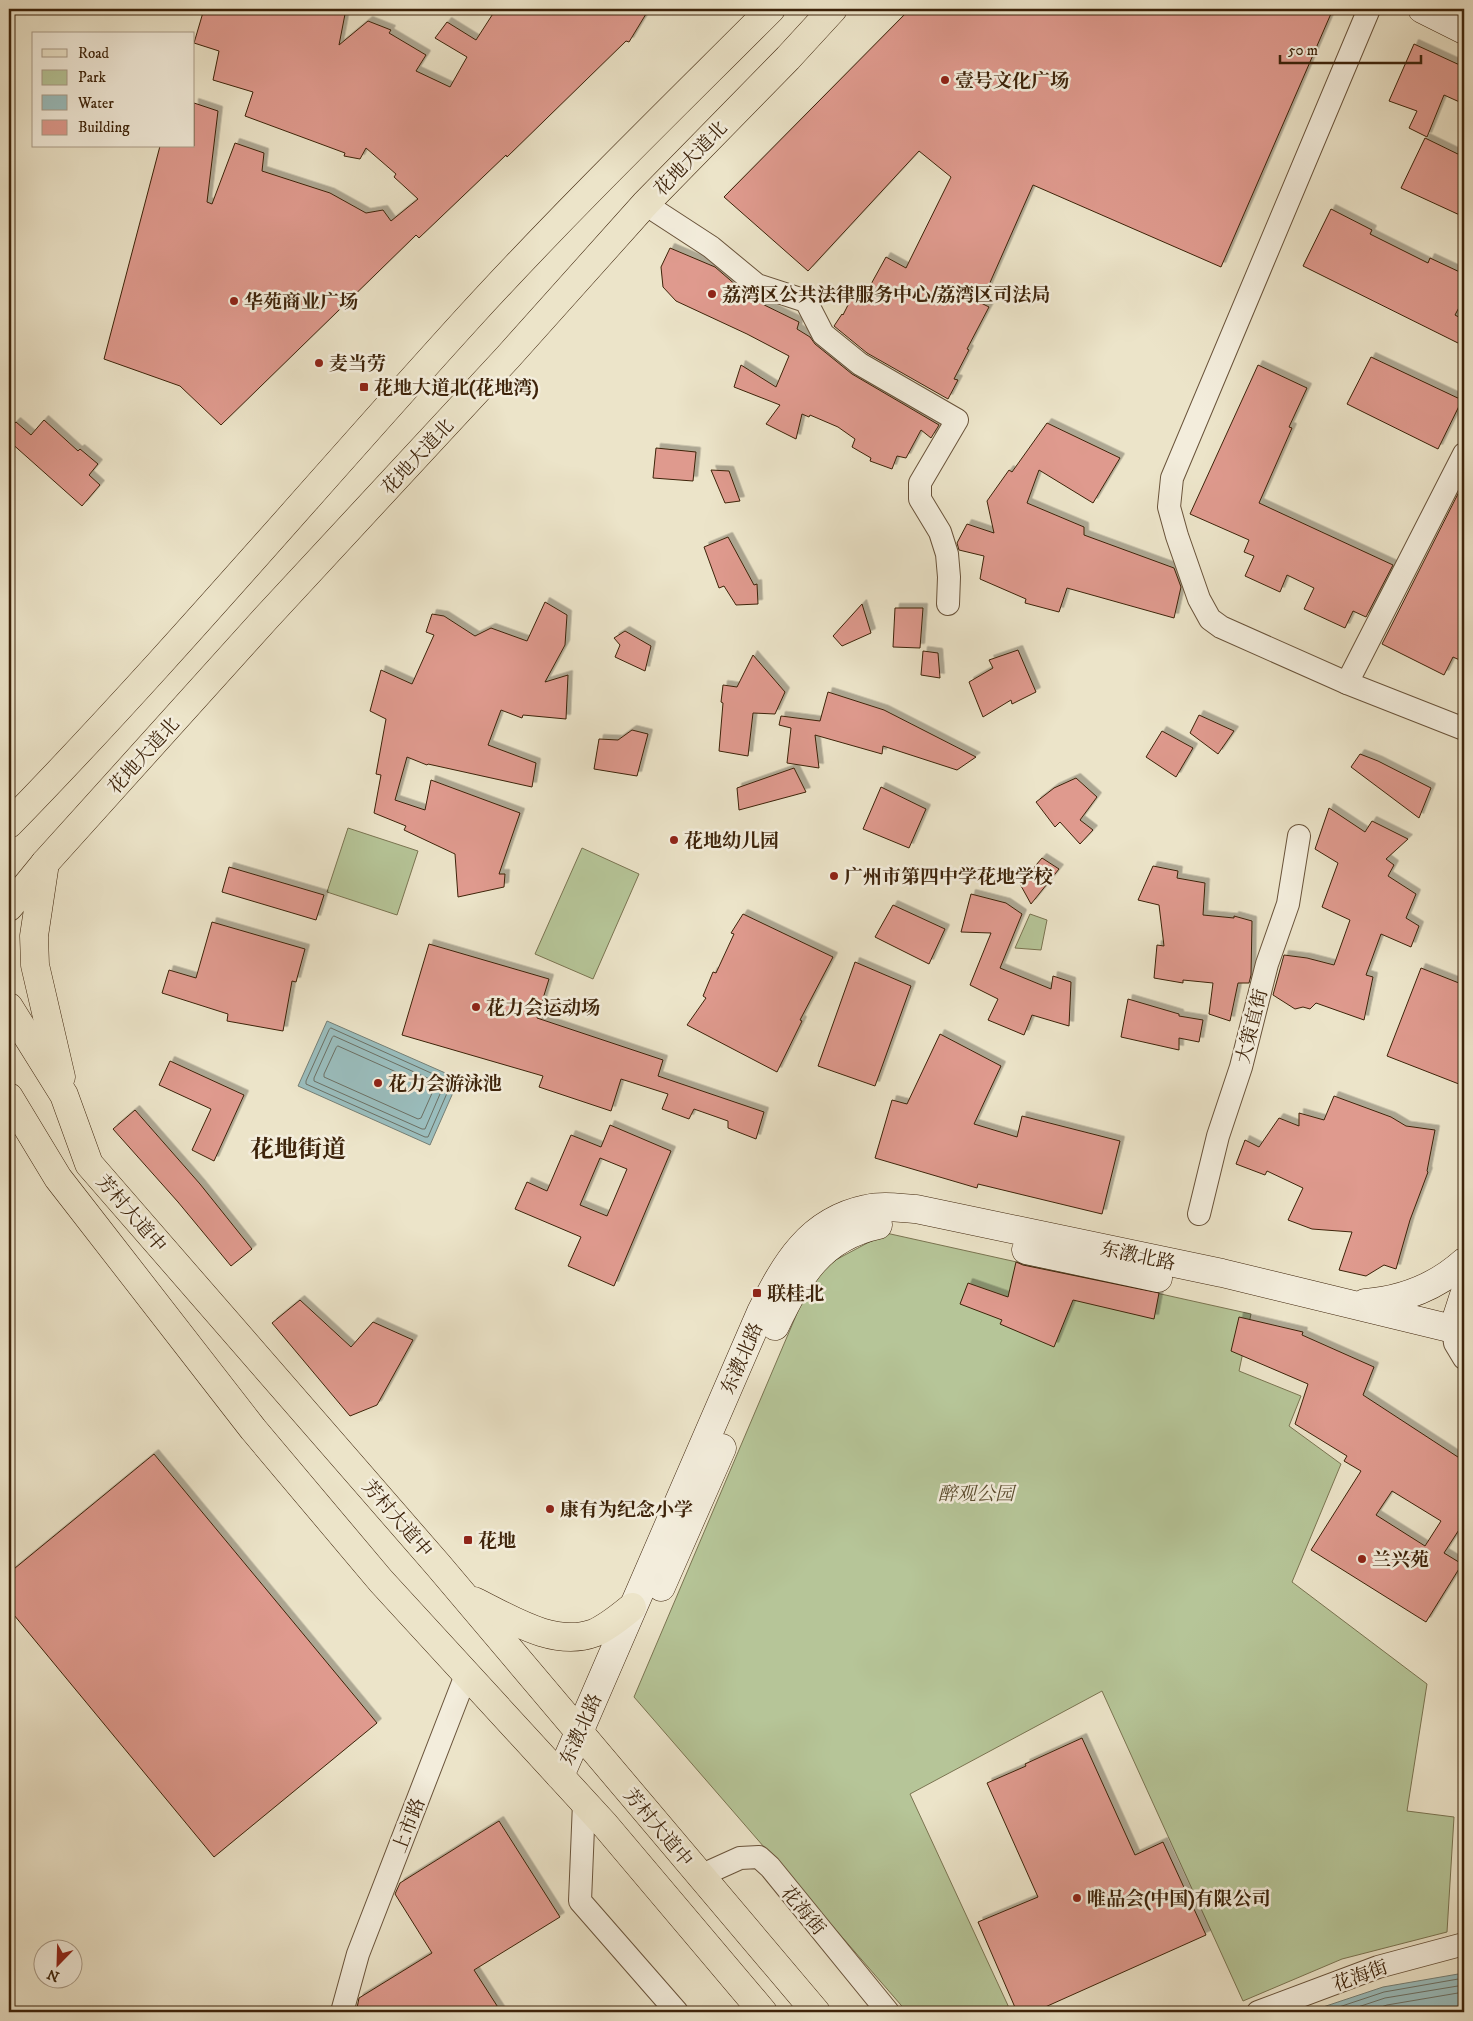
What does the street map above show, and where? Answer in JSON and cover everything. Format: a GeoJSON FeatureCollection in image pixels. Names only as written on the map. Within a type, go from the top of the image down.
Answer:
{"type":"FeatureCollection","features":[{"type":"Feature","properties":{"kind":"main road"},"geometry":{"type":"LineString","coordinates":[[9,824],[155,668],[472,314],[603,178],[771,9]]}},
{"type":"Feature","properties":{"kind":"main road","name":"花地大道北"},"geometry":{"type":"LineString","coordinates":[[9,907],[45,863],[266,618],[508,357],[646,204],[788,58],[832,9]]}},
{"type":"Feature","properties":{"kind":"main road"},"geometry":{"type":"LineString","coordinates":[[1422,9],[1464,30]]}},
{"type":"Feature","properties":{"kind":"main road"},"geometry":{"type":"LineString","coordinates":[[45,863],[34,936],[36,965],[64,1095]]}},
{"type":"Feature","properties":{"kind":"main road","name":"芳村大道中"},"geometry":{"type":"LineString","coordinates":[[9,1007],[64,1095],[89,1164],[465,1597],[816,2012]]}},
{"type":"Feature","properties":{"kind":"main road","name":"芳村大道中"},"geometry":{"type":"LineString","coordinates":[[9,1097],[58,1178],[253,1429],[381,1582],[584,1802],[763,2012]]}},
{"type":"Feature","properties":{"kind":"main road","name":"东漖北路"},"geometry":{"type":"LineString","coordinates":[[585,1739],[632,1607],[776,1281],[790,1259],[807,1239],[821,1227],[839,1218],[866,1209],[886,1207],[916,1209],[1213,1271],[1351,1304],[1459,1342]]}},
{"type":"Feature","properties":{"kind":"main road","name":"东漖北路"},"geometry":{"type":"LineString","coordinates":[[560,1776],[585,1739],[785,1306],[809,1265],[830,1246],[850,1233],[887,1223],[907,1225],[1283,1304],[1429,1340],[1459,1342]]}},
{"type":"Feature","properties":{"kind":"main road"},"geometry":{"type":"LineString","coordinates":[[1351,1304],[1390,1300],[1415,1292],[1433,1284],[1464,1262]]}},
{"type":"Feature","properties":{"kind":"main road"},"geometry":{"type":"LineString","coordinates":[[1459,1342],[1464,1295]]}},
{"type":"Feature","properties":{"kind":"main road"},"geometry":{"type":"LineString","coordinates":[[465,1597],[520,1624],[556,1635],[577,1636],[594,1633],[632,1607]]}},
{"type":"Feature","properties":{"kind":"street"},"geometry":{"type":"LineString","coordinates":[[1369,9],[1172,478],[1169,507],[1199,600],[1210,619],[1221,627],[1347,683],[1464,729]]}},
{"type":"Feature","properties":{"kind":"street"},"geometry":{"type":"LineString","coordinates":[[646,204],[711,247],[757,285],[806,301],[823,334],[860,364],[958,420],[920,483],[920,498],[940,532],[947,554],[949,577],[948,604]]}},
{"type":"Feature","properties":{"kind":"street"},"geometry":{"type":"LineString","coordinates":[[1347,683],[1464,454]]}},
{"type":"Feature","properties":{"kind":"street","name":"大策直街"},"geometry":{"type":"LineString","coordinates":[[1199,1214],[1218,1136],[1241,1067],[1267,964],[1288,904],[1299,836]]}},
{"type":"Feature","properties":{"kind":"street","name":"上市路"},"geometry":{"type":"LineString","coordinates":[[342,2012],[358,1954],[466,1675]]}},
{"type":"Feature","properties":{"kind":"street"},"geometry":{"type":"LineString","coordinates":[[584,1802],[580,1901],[677,2012]]}},
{"type":"Feature","properties":{"kind":"street","name":"花海街"},"geometry":{"type":"LineString","coordinates":[[700,1876],[740,1858],[759,1857],[770,1867],[888,2012]]}},
{"type":"Feature","properties":{"kind":"street","name":"花海街"},"geometry":{"type":"LineString","coordinates":[[1258,2012],[1378,1967],[1464,1944]]}},
{"type":"Feature","properties":{"kind":"green space"},"geometry":{"type":"Polygon","coordinates":[[[348,828],[418,851],[397,915],[327,892],[348,828]]]}},
{"type":"Feature","properties":{"kind":"green space","name":"花力会运动场"},"geometry":{"type":"Polygon","coordinates":[[[582,848],[639,874],[593,979],[535,954],[582,848]]]}},
{"type":"Feature","properties":{"kind":"green space"},"geometry":{"type":"Polygon","coordinates":[[[1030,914],[1047,920],[1041,950],[1015,948],[1030,914]]]}},
{"type":"Feature","properties":{"kind":"green space","name":"醉观公园"},"geometry":{"type":"Polygon","coordinates":[[[886,1233],[1251,1314],[1239,1371],[1301,1396],[1289,1426],[1341,1464],[1292,1582],[1427,1684],[1407,1811],[1454,1817],[1447,1932],[1342,1959],[1243,2001],[1102,1691],[910,1794],[1011,2012],[907,2012],[634,1697],[815,1271],[886,1233]]]}},
{"type":"Feature","properties":{"kind":"water","name":"花力会游泳池"},"geometry":{"type":"Polygon","coordinates":[[[327,1021],[459,1079],[430,1145],[298,1086],[327,1021]]]}},
{"type":"Feature","properties":{"kind":"water"},"geometry":{"type":"Polygon","coordinates":[[[1464,1973],[1464,2012],[1308,2012],[1383,1987],[1464,1973]]]}},
{"type":"Feature","properties":{"kind":"building"},"geometry":{"type":"Polygon","coordinates":[[[204,9],[346,9],[339,45],[368,21],[391,30],[389,33],[426,55],[416,71],[450,87],[467,57],[435,38],[447,22],[476,40],[496,9],[649,9],[629,42],[626,41],[507,157],[506,155],[419,238],[416,235],[221,425],[180,386],[104,359],[159,148],[195,148],[195,103],[218,111],[207,202],[212,204],[235,143],[264,153],[262,171],[330,193],[366,213],[383,210],[391,221],[418,199],[394,177],[396,174],[366,148],[360,159],[344,156],[345,153],[245,116],[253,92],[213,80],[219,51],[195,43],[204,9]]]}},
{"type":"Feature","properties":{"kind":"building"},"geometry":{"type":"Polygon","coordinates":[[[910,9],[1333,9],[1221,267],[1033,185],[981,303],[989,307],[967,349],[969,350],[954,379],[958,380],[948,399],[867,353],[834,326],[843,315],[856,289],[865,295],[886,257],[906,268],[951,177],[919,151],[808,271],[724,197],[910,9]]]}},
{"type":"Feature","properties":{"kind":"building"},"geometry":{"type":"Polygon","coordinates":[[[1414,44],[1464,67],[1464,104],[1444,95],[1427,137],[1409,128],[1417,111],[1389,101],[1414,44]]]}},
{"type":"Feature","properties":{"kind":"building"},"geometry":{"type":"Polygon","coordinates":[[[1425,138],[1464,157],[1464,217],[1401,188],[1425,138]]]}},
{"type":"Feature","properties":{"kind":"building"},"geometry":{"type":"Polygon","coordinates":[[[1331,209],[1372,230],[1370,234],[1428,263],[1430,258],[1464,274],[1464,298],[1455,315],[1464,320],[1464,346],[1303,266],[1331,209]]]}},
{"type":"Feature","properties":{"kind":"building"},"geometry":{"type":"Polygon","coordinates":[[[670,248],[715,267],[752,299],[799,322],[797,329],[810,337],[815,344],[852,374],[939,425],[931,438],[921,430],[906,458],[897,456],[892,469],[870,461],[871,458],[852,447],[855,439],[838,427],[810,415],[809,417],[802,414],[796,439],[766,424],[780,405],[734,387],[741,365],[776,387],[789,356],[676,301],[663,287],[661,267],[670,248]]]}},
{"type":"Feature","properties":{"kind":"building"},"geometry":{"type":"Polygon","coordinates":[[[1371,357],[1462,400],[1438,449],[1347,404],[1371,357]]]}},
{"type":"Feature","properties":{"kind":"building"},"geometry":{"type":"Polygon","coordinates":[[[1258,365],[1307,388],[1289,427],[1292,428],[1259,503],[1393,565],[1366,617],[1353,611],[1345,628],[1304,609],[1314,588],[1287,575],[1280,592],[1245,576],[1254,556],[1244,552],[1249,540],[1190,514],[1258,365]]]}},
{"type":"Feature","properties":{"kind":"building"},"geometry":{"type":"Polygon","coordinates":[[[44,420],[78,451],[80,449],[98,464],[89,475],[100,485],[82,506],[9,441],[9,429],[16,422],[31,435],[44,420]]]}},
{"type":"Feature","properties":{"kind":"building"},"geometry":{"type":"Polygon","coordinates":[[[1047,423],[1120,458],[1093,503],[1039,470],[1027,503],[1084,527],[1084,535],[1174,568],[1181,587],[1174,618],[1067,588],[1059,612],[1025,603],[1026,599],[980,579],[984,556],[959,550],[957,543],[967,524],[994,533],[987,501],[1009,470],[1012,472],[1047,423]]]}},
{"type":"Feature","properties":{"kind":"building"},"geometry":{"type":"Polygon","coordinates":[[[656,448],[696,452],[693,481],[653,478],[656,448]]]}},
{"type":"Feature","properties":{"kind":"building"},"geometry":{"type":"Polygon","coordinates":[[[711,470],[729,471],[740,501],[725,503],[711,470]]]}},
{"type":"Feature","properties":{"kind":"building"},"geometry":{"type":"Polygon","coordinates":[[[1464,482],[1464,662],[1453,657],[1444,675],[1382,644],[1464,482]]]}},
{"type":"Feature","properties":{"kind":"building"},"geometry":{"type":"Polygon","coordinates":[[[728,537],[754,585],[757,584],[758,604],[736,605],[724,586],[719,588],[704,547],[728,537]]]}},
{"type":"Feature","properties":{"kind":"building"},"geometry":{"type":"Polygon","coordinates":[[[545,602],[567,615],[565,645],[545,682],[568,675],[566,719],[523,715],[522,718],[501,710],[488,745],[536,763],[532,787],[427,765],[407,757],[395,800],[425,810],[431,780],[520,813],[499,874],[505,874],[504,887],[458,897],[455,854],[404,830],[406,826],[374,813],[381,775],[376,774],[386,719],[370,711],[381,670],[412,684],[434,635],[426,632],[432,614],[444,616],[475,636],[491,628],[527,641],[545,602]]]}},
{"type":"Feature","properties":{"kind":"building"},"geometry":{"type":"Polygon","coordinates":[[[862,604],[871,633],[842,646],[833,636],[862,604]]]}},
{"type":"Feature","properties":{"kind":"building"},"geometry":{"type":"Polygon","coordinates":[[[895,608],[923,608],[920,648],[893,647],[895,608]]]}},
{"type":"Feature","properties":{"kind":"building"},"geometry":{"type":"Polygon","coordinates":[[[625,631],[651,646],[645,671],[615,657],[620,645],[614,638],[625,631]]]}},
{"type":"Feature","properties":{"kind":"building"},"geometry":{"type":"Polygon","coordinates":[[[1018,650],[1036,692],[1012,704],[1011,700],[983,717],[969,682],[993,668],[989,660],[1018,650]]]}},
{"type":"Feature","properties":{"kind":"building"},"geometry":{"type":"Polygon","coordinates":[[[923,651],[938,653],[940,678],[921,675],[923,651]]]}},
{"type":"Feature","properties":{"kind":"building"},"geometry":{"type":"Polygon","coordinates":[[[753,655],[785,692],[775,714],[753,713],[748,756],[719,751],[723,685],[737,687],[753,655]]]}},
{"type":"Feature","properties":{"kind":"building"},"geometry":{"type":"Polygon","coordinates":[[[828,692],[884,710],[976,757],[957,770],[883,746],[882,754],[815,735],[819,768],[787,763],[791,728],[779,725],[781,716],[820,721],[828,692]]]}},
{"type":"Feature","properties":{"kind":"building"},"geometry":{"type":"Polygon","coordinates":[[[1199,715],[1234,731],[1218,754],[1190,733],[1199,715]]]}},
{"type":"Feature","properties":{"kind":"building"},"geometry":{"type":"Polygon","coordinates":[[[632,730],[648,734],[637,776],[594,769],[599,739],[618,740],[632,730]]]}},
{"type":"Feature","properties":{"kind":"building"},"geometry":{"type":"Polygon","coordinates":[[[1162,731],[1193,748],[1176,777],[1146,757],[1162,731]]]}},
{"type":"Feature","properties":{"kind":"building"},"geometry":{"type":"Polygon","coordinates":[[[1360,754],[1431,788],[1419,818],[1351,767],[1360,754]]]}},
{"type":"Feature","properties":{"kind":"building"},"geometry":{"type":"Polygon","coordinates":[[[794,768],[806,792],[739,810],[737,788],[794,768]]]}},
{"type":"Feature","properties":{"kind":"building"},"geometry":{"type":"Polygon","coordinates":[[[1076,778],[1097,797],[1080,820],[1093,830],[1080,844],[1060,822],[1055,827],[1036,802],[1054,788],[1076,778]]]}},
{"type":"Feature","properties":{"kind":"building"},"geometry":{"type":"Polygon","coordinates":[[[881,787],[926,809],[909,848],[863,829],[881,787]]]}},
{"type":"Feature","properties":{"kind":"building"},"geometry":{"type":"Polygon","coordinates":[[[1329,808],[1365,832],[1372,821],[1408,839],[1386,859],[1394,865],[1388,876],[1416,894],[1406,918],[1419,926],[1411,947],[1381,934],[1366,975],[1373,977],[1364,1020],[1316,1003],[1310,1009],[1303,1007],[1295,1009],[1273,995],[1284,955],[1307,958],[1334,965],[1350,920],[1322,907],[1338,863],[1315,849],[1329,808]]]}},
{"type":"Feature","properties":{"kind":"building"},"geometry":{"type":"Polygon","coordinates":[[[1042,858],[1059,869],[1031,904],[1020,884],[1042,858]]]}},
{"type":"Feature","properties":{"kind":"building"},"geometry":{"type":"Polygon","coordinates":[[[1153,866],[1178,871],[1177,878],[1205,883],[1203,915],[1234,918],[1234,916],[1252,921],[1251,975],[1249,983],[1238,983],[1230,1021],[1209,1014],[1213,983],[1183,980],[1183,983],[1154,978],[1157,945],[1164,946],[1159,905],[1138,900],[1153,866]]]}},
{"type":"Feature","properties":{"kind":"building"},"geometry":{"type":"Polygon","coordinates":[[[229,867],[324,895],[316,920],[222,892],[229,867]]]}},
{"type":"Feature","properties":{"kind":"building"},"geometry":{"type":"Polygon","coordinates":[[[971,894],[1006,903],[1022,914],[1000,968],[1051,989],[1053,976],[1071,982],[1069,1026],[1032,1015],[1024,1035],[988,1020],[998,999],[970,985],[991,933],[961,932],[971,894]]]}},
{"type":"Feature","properties":{"kind":"building"},"geometry":{"type":"Polygon","coordinates":[[[893,905],[945,929],[929,964],[875,937],[893,905]]]}},
{"type":"Feature","properties":{"kind":"building"},"geometry":{"type":"Polygon","coordinates":[[[743,914],[833,957],[800,1020],[802,1021],[777,1072],[687,1025],[706,998],[703,996],[713,972],[716,973],[734,934],[731,933],[743,914]]]}},
{"type":"Feature","properties":{"kind":"building"},"geometry":{"type":"Polygon","coordinates":[[[212,922],[305,949],[296,982],[292,981],[283,1031],[227,1021],[228,1014],[162,993],[169,970],[196,978],[212,922]]]}},
{"type":"Feature","properties":{"kind":"building"},"geometry":{"type":"Polygon","coordinates":[[[429,944],[549,979],[537,1018],[663,1060],[658,1076],[764,1112],[756,1139],[728,1128],[728,1121],[694,1109],[689,1119],[662,1109],[668,1094],[621,1079],[611,1111],[539,1087],[543,1076],[402,1035],[429,944]]]}},
{"type":"Feature","properties":{"kind":"building"},"geometry":{"type":"Polygon","coordinates":[[[855,962],[911,986],[875,1086],[818,1066],[855,962]]]}},
{"type":"Feature","properties":{"kind":"building"},"geometry":{"type":"Polygon","coordinates":[[[1421,968],[1464,985],[1464,1086],[1387,1056],[1421,968]]]}},
{"type":"Feature","properties":{"kind":"building"},"geometry":{"type":"Polygon","coordinates":[[[1128,999],[1179,1014],[1179,1016],[1203,1020],[1199,1042],[1179,1038],[1179,1050],[1121,1037],[1128,999]]]}},
{"type":"Feature","properties":{"kind":"building"},"geometry":{"type":"Polygon","coordinates":[[[940,1034],[1001,1066],[974,1124],[1017,1137],[1022,1116],[1120,1141],[1102,1214],[978,1184],[977,1188],[875,1158],[892,1100],[907,1104],[940,1034]]]}},
{"type":"Feature","properties":{"kind":"building"},"geometry":{"type":"Polygon","coordinates":[[[170,1061],[244,1095],[214,1161],[192,1150],[211,1109],[159,1085],[170,1061]]]}},
{"type":"Feature","properties":{"kind":"building"},"geometry":{"type":"Polygon","coordinates":[[[1334,1096],[1391,1117],[1406,1126],[1435,1130],[1428,1172],[1410,1220],[1396,1269],[1384,1265],[1366,1276],[1339,1270],[1352,1232],[1312,1229],[1288,1220],[1303,1188],[1267,1171],[1265,1175],[1236,1164],[1245,1140],[1259,1147],[1279,1118],[1299,1126],[1299,1113],[1324,1120],[1334,1096]]]}},
{"type":"Feature","properties":{"kind":"building"},"geometry":{"type":"Polygon","coordinates":[[[135,1110],[200,1184],[252,1249],[231,1266],[178,1202],[113,1129],[135,1110]]]}},
{"type":"Feature","properties":{"kind":"building"},"geometry":{"type":"Polygon","coordinates":[[[610,1125],[671,1151],[614,1286],[568,1266],[581,1237],[515,1209],[527,1182],[547,1191],[571,1135],[601,1147],[610,1125]],[[600,1158],[580,1205],[607,1216],[627,1169],[600,1158]]]}},
{"type":"Feature","properties":{"kind":"building"},"geometry":{"type":"Polygon","coordinates":[[[1016,1262],[1159,1293],[1154,1319],[1073,1300],[1054,1347],[1000,1324],[1002,1320],[960,1304],[968,1283],[1008,1297],[1016,1262]]]}},
{"type":"Feature","properties":{"kind":"building"},"geometry":{"type":"Polygon","coordinates":[[[300,1300],[351,1347],[373,1322],[413,1340],[377,1405],[350,1416],[272,1323],[300,1300]]]}},
{"type":"Feature","properties":{"kind":"building"},"geometry":{"type":"Polygon","coordinates":[[[1239,1317],[1303,1332],[1302,1335],[1374,1367],[1363,1395],[1464,1461],[1464,1522],[1444,1553],[1462,1564],[1426,1622],[1311,1550],[1361,1471],[1344,1461],[1347,1456],[1295,1424],[1308,1384],[1231,1351],[1239,1317]],[[1392,1491],[1376,1515],[1425,1546],[1441,1521],[1392,1491]]]}},
{"type":"Feature","properties":{"kind":"building"},"geometry":{"type":"Polygon","coordinates":[[[154,1454],[377,1723],[214,1857],[9,1609],[9,1573],[154,1454]]]}},
{"type":"Feature","properties":{"kind":"building"},"geometry":{"type":"Polygon","coordinates":[[[1082,1738],[1135,1855],[1163,1842],[1206,1935],[1034,2012],[1017,2012],[978,1922],[1038,1897],[987,1783],[1082,1738]]]}},
{"type":"Feature","properties":{"kind":"building"},"geometry":{"type":"Polygon","coordinates":[[[499,1821],[560,1917],[474,1970],[501,2012],[359,2012],[357,2008],[359,1998],[432,1953],[395,1894],[400,1883],[499,1821]]]}},
{"type":"Feature","properties":{"kind":"place","name":"壹号文化广场"},"geometry":{"type":"Point","coordinates":[945,80]}},
{"type":"Feature","properties":{"kind":"place","name":"荔湾区公共法律服务中心/荔湾区司法局"},"geometry":{"type":"Point","coordinates":[712,294]}},
{"type":"Feature","properties":{"kind":"place","name":"华苑商业广场"},"geometry":{"type":"Point","coordinates":[234,301]}},
{"type":"Feature","properties":{"kind":"place","name":"麦当劳"},"geometry":{"type":"Point","coordinates":[319,363]}},
{"type":"Feature","properties":{"kind":"place","name":"花地大道北(花地湾)"},"geometry":{"type":"Point","coordinates":[364,387]}},
{"type":"Feature","properties":{"kind":"place","name":"花地幼儿园"},"geometry":{"type":"Point","coordinates":[674,840]}},
{"type":"Feature","properties":{"kind":"place","name":"广州市第四中学花地学校"},"geometry":{"type":"Point","coordinates":[834,876]}},
{"type":"Feature","properties":{"kind":"place","name":"花力会运动场"},"geometry":{"type":"Point","coordinates":[476,1007]}},
{"type":"Feature","properties":{"kind":"place","name":"花力会游泳池"},"geometry":{"type":"Point","coordinates":[378,1083]}},
{"type":"Feature","properties":{"kind":"place","name":"联桂北"},"geometry":{"type":"Point","coordinates":[757,1293]}},
{"type":"Feature","properties":{"kind":"place","name":"康有为纪念小学"},"geometry":{"type":"Point","coordinates":[550,1509]}},
{"type":"Feature","properties":{"kind":"place","name":"花地"},"geometry":{"type":"Point","coordinates":[468,1540]}},
{"type":"Feature","properties":{"kind":"place","name":"兰兴苑"},"geometry":{"type":"Point","coordinates":[1362,1559]}},
{"type":"Feature","properties":{"kind":"place","name":"唯品会(中国)有限公司"},"geometry":{"type":"Point","coordinates":[1077,1898]}},
{"type":"Feature","properties":{"kind":"district","name":"花地街道"},"geometry":{"type":"Point","coordinates":[298,1149]}}]}
